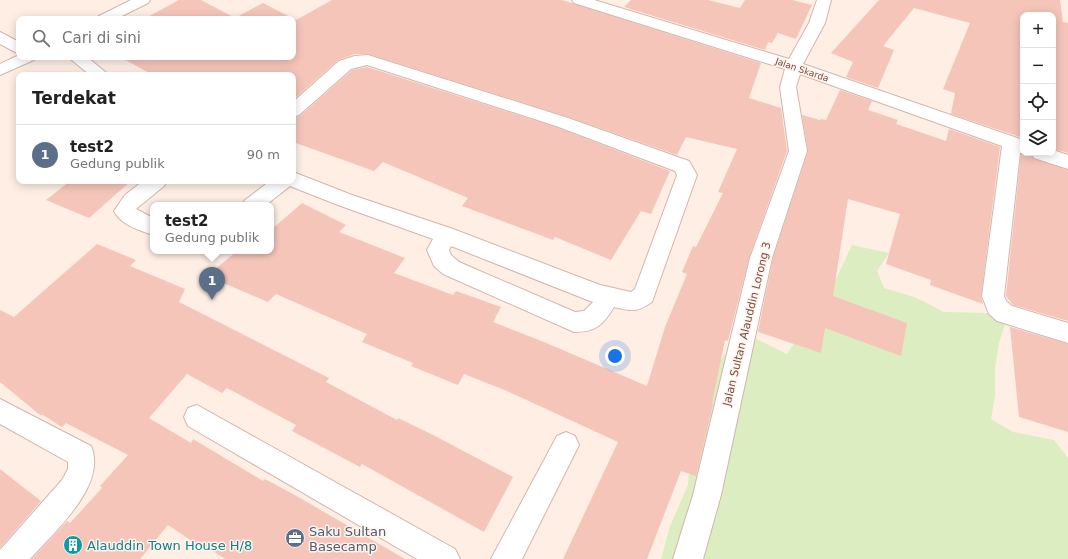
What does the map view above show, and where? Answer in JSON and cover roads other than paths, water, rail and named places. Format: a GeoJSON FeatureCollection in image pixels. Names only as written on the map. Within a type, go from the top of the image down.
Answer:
{"type":"FeatureCollection","features":[{"type":"Feature","properties":{"kind":"street"},"geometry":{"type":"LineString","coordinates":[[110,16],[144,0]]}},
{"type":"Feature","properties":{"kind":"street","name":"Jalan Skarda"},"geometry":{"type":"LineString","coordinates":[[580,0],[794,66],[1018,145]]}},
{"type":"Feature","properties":{"kind":"street","name":"Jalan Sultan Alauddin Lorong 3"},"geometry":{"type":"LineString","coordinates":[[688,559],[707,495],[761,258],[798,151],[790,108],[788,87],[794,66],[817,23],[824,0]]}},
{"type":"Feature","properties":{"kind":"street"},"geometry":{"type":"LineString","coordinates":[[0,37],[16,47]]}},
{"type":"Feature","properties":{"kind":"street"},"geometry":{"type":"LineString","coordinates":[[0,70],[22,60]]}},
{"type":"Feature","properties":{"kind":"street"},"geometry":{"type":"LineString","coordinates":[[80,60],[97,72]]}},
{"type":"Feature","properties":{"kind":"street"},"geometry":{"type":"LineString","coordinates":[[296,108],[345,65],[355,61],[368,60],[562,122],[682,166],[687,175],[644,295],[634,302],[608,297],[446,235],[345,200],[296,180]]}},
{"type":"Feature","properties":{"kind":"street"},"geometry":{"type":"LineString","coordinates":[[1018,145],[993,296],[997,307],[1005,314],[1068,333]]}},
{"type":"Feature","properties":{"kind":"street"},"geometry":{"type":"LineString","coordinates":[[1050,156],[1068,162]]}},
{"type":"Feature","properties":{"kind":"street"},"geometry":{"type":"LineString","coordinates":[[150,225],[132,217],[124,211],[132,200],[153,184]]}},
{"type":"Feature","properties":{"kind":"street"},"geometry":{"type":"LineString","coordinates":[[256,202],[279,184]]}},
{"type":"Feature","properties":{"kind":"street"},"geometry":{"type":"LineString","coordinates":[[446,235],[438,250],[442,260],[451,268],[574,322],[585,322],[594,319],[608,297]]}},
{"type":"Feature","properties":{"kind":"street"},"geometry":{"type":"LineString","coordinates":[[0,410],[82,455],[81,470],[72,490],[11,559]]}},
{"type":"Feature","properties":{"kind":"street"},"geometry":{"type":"LineString","coordinates":[[196,417],[445,559]]}},
{"type":"Feature","properties":{"kind":"street"},"geometry":{"type":"LineString","coordinates":[[506,559],[566,444]]}},
{"type":"Feature","properties":{"kind":"place","name":"test2"},"geometry":{"type":"Point","coordinates":[212,300]}},
{"type":"Feature","properties":{"kind":"place","name":"Saku Sultan Basecamp"},"geometry":{"type":"Point","coordinates":[295,538]}},
{"type":"Feature","properties":{"kind":"place","name":"Alauddin Town House H/8"},"geometry":{"type":"Point","coordinates":[73,545]}}]}
